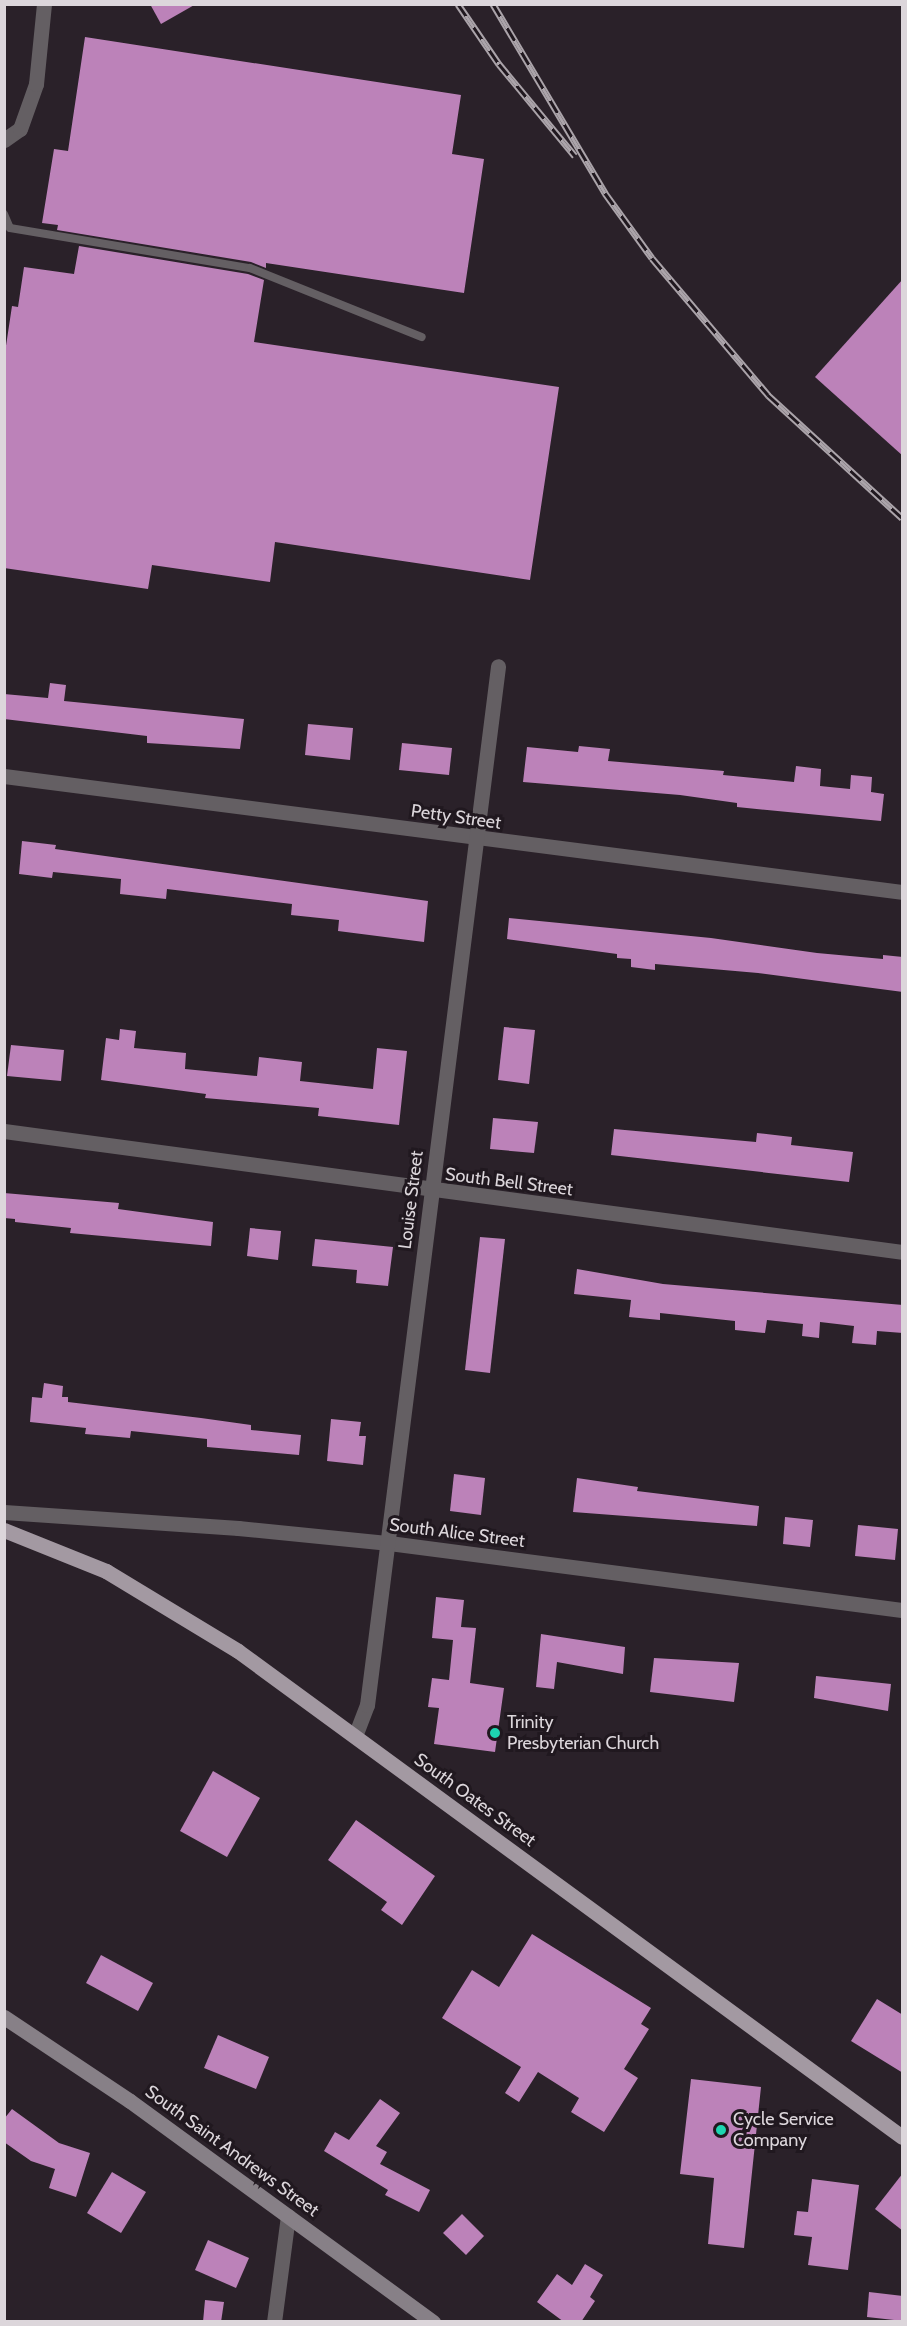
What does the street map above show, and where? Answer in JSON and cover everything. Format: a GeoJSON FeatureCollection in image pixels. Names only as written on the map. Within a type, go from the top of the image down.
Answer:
{"type":"FeatureCollection","features":[{"type":"Feature","properties":{"kind":"main road","name":"South Oates Street"},"geometry":{"type":"LineString","coordinates":[[4,1530],[145,1592],[238,1651],[903,2137]]}},
{"type":"Feature","properties":{"kind":"street"},"geometry":{"type":"LineString","coordinates":[[4,140],[20,129],[36,84],[44,4]]}},
{"type":"Feature","properties":{"kind":"street","name":"Louise Street"},"geometry":{"type":"LineString","coordinates":[[355,1736],[367,1705],[389,1543],[498,666]]}},
{"type":"Feature","properties":{"kind":"street","name":"Petty Street"},"geometry":{"type":"LineString","coordinates":[[4,776],[475,840],[903,892]]}},
{"type":"Feature","properties":{"kind":"street","name":"South Bell Street"},"geometry":{"type":"LineString","coordinates":[[4,1131],[431,1191],[903,1252]]}},
{"type":"Feature","properties":{"kind":"street","name":"South Alice Street"},"geometry":{"type":"LineString","coordinates":[[4,1512],[238,1528],[389,1543],[903,1610]]}},
{"type":"Feature","properties":{"kind":"street","name":"South Saint Andrews Street"},"geometry":{"type":"LineString","coordinates":[[4,2017],[130,2100],[433,2322]]}},
{"type":"Feature","properties":{"kind":"street"},"geometry":{"type":"LineString","coordinates":[[274,2322],[288,2216]]}},
{"type":"Feature","properties":{"kind":"lane"},"geometry":{"type":"LineString","coordinates":[[4,214],[10,228],[250,268],[422,338]]}},
{"type":"Feature","properties":{"kind":"building"},"geometry":{"type":"Polygon","coordinates":[[[150,4],[196,4],[161,24],[150,4]]]}},
{"type":"Feature","properties":{"kind":"building"},"geometry":{"type":"Polygon","coordinates":[[[85,37],[461,95],[452,154],[484,159],[464,293],[266,263],[266,268],[251,262],[57,230],[58,225],[42,223],[54,149],[68,151],[85,37]]]}},
{"type":"Feature","properties":{"kind":"building"},"geometry":{"type":"Polygon","coordinates":[[[79,246],[248,274],[264,280],[254,342],[559,387],[530,580],[275,542],[270,582],[152,565],[148,589],[4,568],[4,359],[12,306],[18,307],[24,267],[74,274],[79,246]]]}},
{"type":"Feature","properties":{"kind":"building"},"geometry":{"type":"Polygon","coordinates":[[[903,279],[903,456],[815,377],[903,279]]]}},
{"type":"Feature","properties":{"kind":"building"},"geometry":{"type":"Polygon","coordinates":[[[50,683],[66,685],[64,701],[244,719],[240,749],[147,743],[147,736],[4,719],[4,694],[48,698],[50,683]]]}},
{"type":"Feature","properties":{"kind":"building"},"geometry":{"type":"Polygon","coordinates":[[[308,724],[353,728],[350,760],[305,755],[308,724]]]}},
{"type":"Feature","properties":{"kind":"building"},"geometry":{"type":"Polygon","coordinates":[[[402,743],[452,748],[449,775],[399,770],[402,743]]]}},
{"type":"Feature","properties":{"kind":"building"},"geometry":{"type":"Polygon","coordinates":[[[579,746],[610,749],[608,761],[724,771],[723,775],[794,782],[796,766],[821,769],[820,786],[850,789],[851,775],[872,777],[871,792],[884,794],[881,821],[737,807],[737,803],[680,795],[523,782],[527,747],[578,752],[579,746]]]}},
{"type":"Feature","properties":{"kind":"building"},"geometry":{"type":"Polygon","coordinates":[[[22,841],[56,845],[55,849],[428,901],[424,942],[338,931],[339,920],[291,915],[292,904],[167,889],[166,899],[120,894],[121,879],[53,872],[52,878],[19,874],[22,841]]]}},
{"type":"Feature","properties":{"kind":"building"},"geometry":{"type":"Polygon","coordinates":[[[509,918],[711,938],[817,953],[883,959],[883,955],[903,957],[903,992],[758,973],[655,964],[655,970],[631,967],[631,959],[617,958],[617,954],[507,939],[509,918]]]}},
{"type":"Feature","properties":{"kind":"building"},"geometry":{"type":"Polygon","coordinates":[[[504,1027],[535,1030],[529,1084],[498,1080],[504,1027]]]}},
{"type":"Feature","properties":{"kind":"building"},"geometry":{"type":"Polygon","coordinates":[[[120,1029],[136,1031],[134,1048],[186,1053],[185,1069],[257,1076],[259,1057],[302,1062],[300,1081],[373,1089],[377,1048],[407,1051],[399,1125],[318,1116],[319,1108],[205,1098],[206,1094],[101,1080],[106,1038],[119,1040],[120,1029]]]}},
{"type":"Feature","properties":{"kind":"building"},"geometry":{"type":"Polygon","coordinates":[[[11,1045],[64,1050],[61,1081],[7,1076],[11,1045]]]}},
{"type":"Feature","properties":{"kind":"building"},"geometry":{"type":"Polygon","coordinates":[[[493,1118],[538,1122],[534,1153],[490,1149],[493,1118]]]}},
{"type":"Feature","properties":{"kind":"building"},"geometry":{"type":"Polygon","coordinates":[[[614,1129],[756,1142],[757,1133],[792,1137],[791,1145],[853,1152],[849,1182],[611,1155],[614,1129]]]}},
{"type":"Feature","properties":{"kind":"building"},"geometry":{"type":"Polygon","coordinates":[[[4,1193],[119,1203],[118,1209],[213,1222],[211,1246],[70,1233],[71,1228],[15,1222],[15,1219],[4,1218],[4,1193]]]}},
{"type":"Feature","properties":{"kind":"building"},"geometry":{"type":"Polygon","coordinates":[[[250,1228],[281,1231],[278,1260],[247,1256],[250,1228]]]}},
{"type":"Feature","properties":{"kind":"building"},"geometry":{"type":"Polygon","coordinates":[[[480,1237],[505,1239],[490,1373],[465,1370],[480,1237]]]}},
{"type":"Feature","properties":{"kind":"building"},"geometry":{"type":"Polygon","coordinates":[[[315,1239],[393,1247],[388,1286],[356,1283],[357,1270],[312,1266],[315,1239]]]}},
{"type":"Feature","properties":{"kind":"building"},"geometry":{"type":"Polygon","coordinates":[[[577,1269],[663,1284],[903,1305],[903,1333],[877,1331],[876,1345],[852,1343],[854,1326],[820,1322],[819,1338],[802,1336],[803,1324],[767,1320],[765,1333],[735,1330],[735,1321],[660,1313],[660,1320],[629,1317],[631,1300],[574,1294],[577,1269]]]}},
{"type":"Feature","properties":{"kind":"building"},"geometry":{"type":"Polygon","coordinates":[[[44,1383],[63,1386],[62,1397],[68,1397],[68,1402],[251,1425],[251,1430],[301,1435],[299,1455],[207,1447],[207,1439],[131,1431],[130,1438],[85,1434],[86,1428],[30,1422],[32,1397],[42,1398],[44,1383]]]}},
{"type":"Feature","properties":{"kind":"building"},"geometry":{"type":"Polygon","coordinates":[[[331,1419],[361,1422],[359,1436],[366,1436],[363,1465],[327,1461],[331,1419]]]}},
{"type":"Feature","properties":{"kind":"building"},"geometry":{"type":"Polygon","coordinates":[[[454,1474],[485,1478],[481,1515],[450,1511],[454,1474]]]}},
{"type":"Feature","properties":{"kind":"building"},"geometry":{"type":"Polygon","coordinates":[[[577,1478],[638,1487],[637,1491],[759,1506],[757,1526],[573,1512],[577,1478]]]}},
{"type":"Feature","properties":{"kind":"building"},"geometry":{"type":"Polygon","coordinates":[[[785,1517],[813,1520],[810,1547],[783,1544],[785,1517]]]}},
{"type":"Feature","properties":{"kind":"building"},"geometry":{"type":"Polygon","coordinates":[[[858,1525],[898,1529],[895,1560],[855,1556],[858,1525]]]}},
{"type":"Feature","properties":{"kind":"building"},"geometry":{"type":"Polygon","coordinates":[[[436,1597],[464,1600],[461,1627],[476,1628],[470,1683],[504,1688],[495,1752],[434,1744],[439,1708],[428,1707],[432,1678],[449,1680],[453,1640],[432,1638],[436,1597]]]}},
{"type":"Feature","properties":{"kind":"building"},"geometry":{"type":"Polygon","coordinates":[[[541,1634],[625,1647],[623,1674],[557,1662],[554,1689],[536,1687],[541,1634]]]}},
{"type":"Feature","properties":{"kind":"building"},"geometry":{"type":"Polygon","coordinates":[[[654,1658],[739,1663],[734,1702],[650,1692],[654,1658]]]}},
{"type":"Feature","properties":{"kind":"building"},"geometry":{"type":"Polygon","coordinates":[[[816,1676],[891,1684],[888,1711],[814,1698],[816,1676]]]}},
{"type":"Feature","properties":{"kind":"building"},"geometry":{"type":"Polygon","coordinates":[[[213,1771],[260,1798],[227,1857],[180,1831],[213,1771]]]}},
{"type":"Feature","properties":{"kind":"building"},"geometry":{"type":"Polygon","coordinates":[[[356,1820],[435,1876],[402,1925],[381,1910],[387,1902],[328,1860],[356,1820]]]}},
{"type":"Feature","properties":{"kind":"building"},"geometry":{"type":"Polygon","coordinates":[[[532,1934],[651,2008],[641,2024],[649,2029],[624,2069],[638,2078],[604,2132],[571,2112],[579,2098],[538,2072],[519,2102],[505,2093],[521,2067],[442,2018],[472,1970],[499,1987],[532,1934]]]}},
{"type":"Feature","properties":{"kind":"building"},"geometry":{"type":"Polygon","coordinates":[[[101,1955],[153,1983],[138,2011],[86,1983],[101,1955]]]}},
{"type":"Feature","properties":{"kind":"building"},"geometry":{"type":"Polygon","coordinates":[[[877,1999],[903,2015],[903,2073],[851,2041],[877,1999]]]}},
{"type":"Feature","properties":{"kind":"building"},"geometry":{"type":"Polygon","coordinates":[[[218,2035],[269,2057],[256,2089],[204,2068],[218,2035]]]}},
{"type":"Feature","properties":{"kind":"building","name":"Cycle Service Company"},"geometry":{"type":"Polygon","coordinates":[[[691,2079],[761,2087],[744,2248],[708,2244],[714,2178],[680,2174],[691,2079]]]}},
{"type":"Feature","properties":{"kind":"building"},"geometry":{"type":"Polygon","coordinates":[[[380,2099],[400,2113],[376,2146],[387,2152],[380,2164],[430,2190],[419,2212],[385,2195],[388,2190],[324,2151],[335,2132],[349,2140],[380,2099]]]}},
{"type":"Feature","properties":{"kind":"building"},"geometry":{"type":"Polygon","coordinates":[[[12,2109],[59,2143],[90,2153],[76,2197],[49,2188],[55,2169],[31,2161],[4,2142],[4,2119],[12,2109]]]}},
{"type":"Feature","properties":{"kind":"building"},"geometry":{"type":"Polygon","coordinates":[[[112,2172],[146,2192],[121,2233],[87,2213],[112,2172]]]}},
{"type":"Feature","properties":{"kind":"building"},"geometry":{"type":"Polygon","coordinates":[[[903,2173],[903,2231],[875,2209],[903,2173]]]}},
{"type":"Feature","properties":{"kind":"building"},"geometry":{"type":"Polygon","coordinates":[[[812,2179],[859,2185],[848,2270],[808,2265],[812,2237],[794,2235],[797,2211],[808,2212],[812,2179]]]}},
{"type":"Feature","properties":{"kind":"building"},"geometry":{"type":"Polygon","coordinates":[[[462,2214],[484,2236],[466,2255],[443,2233],[462,2214]]]}},
{"type":"Feature","properties":{"kind":"building"},"geometry":{"type":"Polygon","coordinates":[[[208,2240],[249,2258],[236,2288],[195,2270],[208,2240]]]}},
{"type":"Feature","properties":{"kind":"building"},"geometry":{"type":"Polygon","coordinates":[[[585,2264],[603,2275],[590,2297],[595,2301],[581,2322],[564,2322],[537,2302],[557,2274],[572,2285],[585,2264]]]}},
{"type":"Feature","properties":{"kind":"building"},"geometry":{"type":"Polygon","coordinates":[[[869,2292],[903,2296],[903,2321],[867,2317],[869,2292]]]}},
{"type":"Feature","properties":{"kind":"building"},"geometry":{"type":"Polygon","coordinates":[[[205,2300],[224,2302],[221,2322],[203,2322],[205,2300]]]}},
{"type":"Feature","properties":{"kind":"railway"},"geometry":{"type":"LineString","coordinates":[[458,4],[499,64],[575,156]]}},
{"type":"Feature","properties":{"kind":"railway"},"geometry":{"type":"LineString","coordinates":[[493,4],[605,193],[652,258],[768,395],[902,518]]}},
{"type":"Feature","properties":{"kind":"place","name":"Trinity Presbyterian Church"},"geometry":{"type":"Point","coordinates":[495,1733]}},
{"type":"Feature","properties":{"kind":"place","name":"Cycle Service Company"},"geometry":{"type":"Point","coordinates":[721,2130]}}]}
